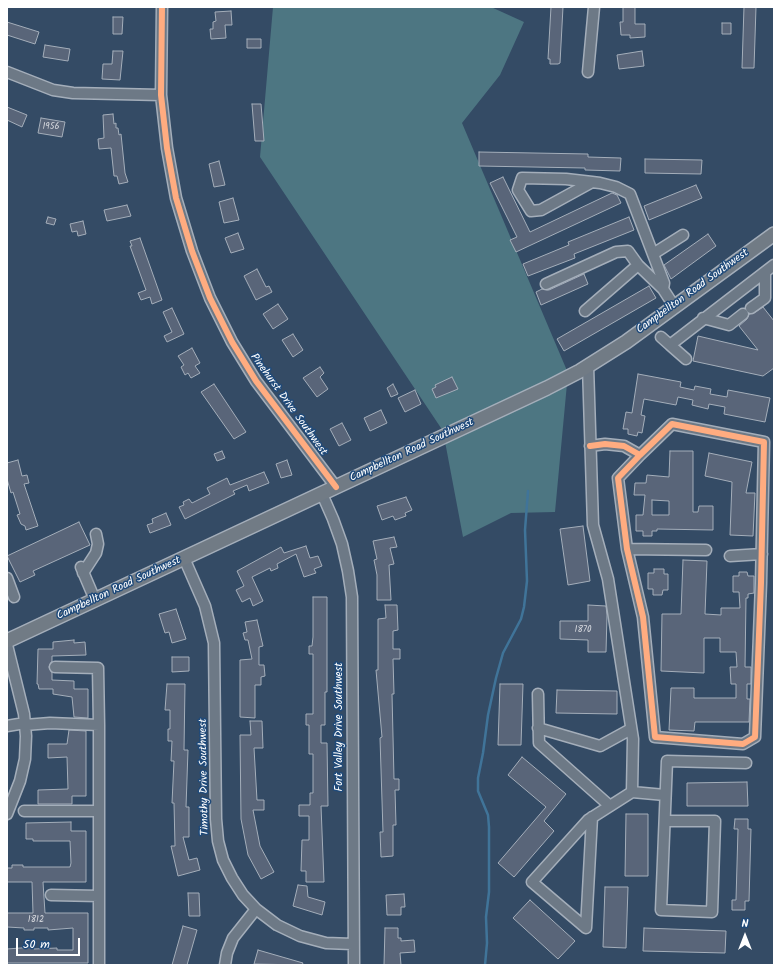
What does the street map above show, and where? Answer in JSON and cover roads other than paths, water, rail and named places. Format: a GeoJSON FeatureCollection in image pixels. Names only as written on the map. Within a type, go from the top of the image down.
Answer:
{"type":"FeatureCollection","features":[{"type":"Feature","properties":{"kind":"main road","name":"Campbellton Road Southwest"},"geometry":{"type":"LineString","coordinates":[[7,641],[547,388],[588,366],[626,342],[774,234]]}},
{"type":"Feature","properties":{"kind":"street","name":"Pinehurst Drive Southwest"},"geometry":{"type":"LineString","coordinates":[[162,7],[161,95],[167,148],[176,198],[192,251],[210,298],[232,342],[256,381],[336,487]]}},
{"type":"Feature","properties":{"kind":"street"},"geometry":{"type":"LineString","coordinates":[[588,72],[594,7]]}},
{"type":"Feature","properties":{"kind":"street"},"geometry":{"type":"LineString","coordinates":[[7,72],[53,90],[73,93],[161,95]]}},
{"type":"Feature","properties":{"kind":"street"},"geometry":{"type":"LineString","coordinates":[[592,182],[541,210],[531,211],[518,190],[522,178],[592,182],[616,187],[630,194],[664,283],[663,289]]}},
{"type":"Feature","properties":{"kind":"street"},"geometry":{"type":"LineString","coordinates":[[653,254],[683,235]]}},
{"type":"Feature","properties":{"kind":"street"},"geometry":{"type":"LineString","coordinates":[[546,284],[616,252],[628,251],[638,265],[663,289],[674,306]]}},
{"type":"Feature","properties":{"kind":"street"},"geometry":{"type":"LineString","coordinates":[[670,345],[774,264]]}},
{"type":"Feature","properties":{"kind":"street"},"geometry":{"type":"LineString","coordinates":[[585,311],[638,265]]}},
{"type":"Feature","properties":{"kind":"street"},"geometry":{"type":"LineString","coordinates":[[703,318],[729,325],[764,298],[765,272]]}},
{"type":"Feature","properties":{"kind":"street"},"geometry":{"type":"LineString","coordinates":[[661,337],[686,359]]}},
{"type":"Feature","properties":{"kind":"street"},"geometry":{"type":"LineString","coordinates":[[588,366],[593,525],[608,579],[632,729],[632,792]]}},
{"type":"Feature","properties":{"kind":"street"},"geometry":{"type":"LineString","coordinates":[[672,424],[764,442],[762,554],[755,737],[743,744],[655,737],[644,617],[627,549],[618,478],[640,455],[672,424]]}},
{"type":"Feature","properties":{"kind":"street"},"geometry":{"type":"LineString","coordinates":[[590,446],[605,444],[624,446],[640,455]]}},
{"type":"Feature","properties":{"kind":"street","name":"Fort Valley Drive Southwest"},"geometry":{"type":"LineString","coordinates":[[322,494],[342,544],[352,597],[352,944],[354,965]]}},
{"type":"Feature","properties":{"kind":"street"},"geometry":{"type":"LineString","coordinates":[[95,600],[82,570],[96,553],[98,544],[96,534]]}},
{"type":"Feature","properties":{"kind":"street"},"geometry":{"type":"LineString","coordinates":[[627,549],[706,550]]}},
{"type":"Feature","properties":{"kind":"street"},"geometry":{"type":"LineString","coordinates":[[730,556],[762,554]]}},
{"type":"Feature","properties":{"kind":"street","name":"Timothy Drive Southwest"},"geometry":{"type":"LineString","coordinates":[[184,558],[205,606],[214,643],[216,819],[218,841],[223,860],[243,895],[256,909],[277,925],[300,936],[326,943],[352,944]]}},
{"type":"Feature","properties":{"kind":"street"},"geometry":{"type":"LineString","coordinates":[[7,578],[14,597]]}},
{"type":"Feature","properties":{"kind":"street"},"geometry":{"type":"LineString","coordinates":[[7,645],[25,724],[25,759],[14,800],[7,814]]}},
{"type":"Feature","properties":{"kind":"street"},"geometry":{"type":"LineString","coordinates":[[55,667],[98,668],[98,965]]}},
{"type":"Feature","properties":{"kind":"street"},"geometry":{"type":"LineString","coordinates":[[538,694],[538,743],[610,806]]}},
{"type":"Feature","properties":{"kind":"street"},"geometry":{"type":"LineString","coordinates":[[7,726],[50,723],[99,725]]}},
{"type":"Feature","properties":{"kind":"street"},"geometry":{"type":"LineString","coordinates":[[538,728],[600,746],[632,729]]}},
{"type":"Feature","properties":{"kind":"street"},"geometry":{"type":"LineString","coordinates":[[666,821],[715,821],[712,912],[661,910],[666,821],[667,761],[746,763]]}},
{"type":"Feature","properties":{"kind":"street"},"geometry":{"type":"LineString","coordinates":[[592,817],[586,928],[532,882],[592,817],[632,792],[666,795]]}},
{"type":"Feature","properties":{"kind":"street"},"geometry":{"type":"LineString","coordinates":[[24,811],[99,812]]}},
{"type":"Feature","properties":{"kind":"street"},"geometry":{"type":"LineString","coordinates":[[51,895],[98,896]]}},
{"type":"Feature","properties":{"kind":"street"},"geometry":{"type":"LineString","coordinates":[[225,965],[233,938],[256,909]]}},
{"type":"Feature","properties":{"kind":"waterway"},"geometry":{"type":"LineString","coordinates":[[485,965],[487,943],[486,917],[489,892],[489,827],[488,815],[478,791],[478,778],[488,715],[496,678],[503,653],[521,619],[524,607],[527,581],[525,530],[528,491]]}}]}
